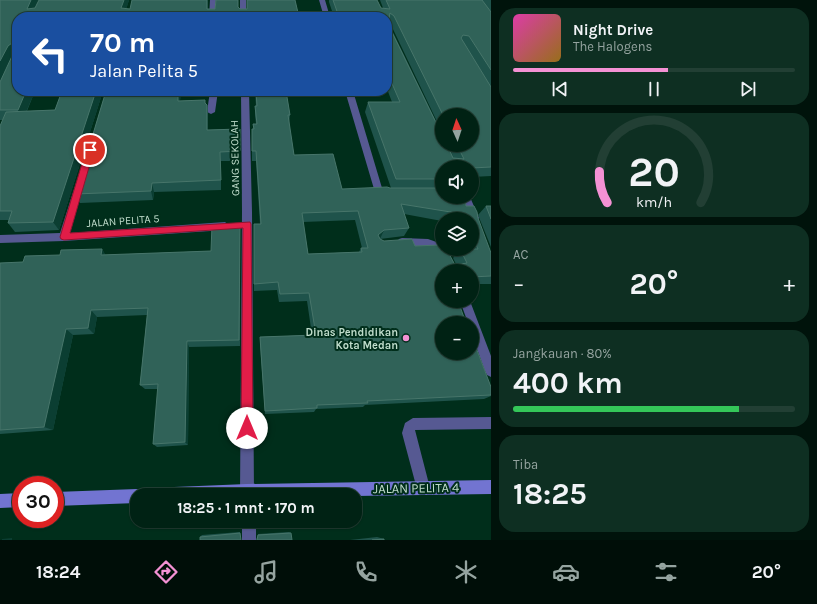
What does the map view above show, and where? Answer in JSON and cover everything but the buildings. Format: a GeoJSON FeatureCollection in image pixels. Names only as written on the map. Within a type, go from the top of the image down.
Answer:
{"type":"FeatureCollection","features":[{"type":"Feature","properties":{"kind":"street"},"geometry":{"type":"LineString","coordinates":[[212,12],[213,0]]}},
{"type":"Feature","properties":{"kind":"street"},"geometry":{"type":"LineString","coordinates":[[243,0],[244,12]]}},
{"type":"Feature","properties":{"kind":"street"},"geometry":{"type":"LineString","coordinates":[[322,0],[326,12]]}},
{"type":"Feature","properties":{"kind":"street"},"geometry":{"type":"LineString","coordinates":[[211,112],[213,96]]}},
{"type":"Feature","properties":{"kind":"street","name":"GANG SEKOLAH"},"geometry":{"type":"LineString","coordinates":[[245,96],[239,225],[247,488]]}},
{"type":"Feature","properties":{"kind":"street"},"geometry":{"type":"LineString","coordinates":[[350,96],[378,189],[386,193],[394,193]]}},
{"type":"Feature","properties":{"kind":"street"},"geometry":{"type":"LineString","coordinates":[[64,237],[84,172]]}},
{"type":"Feature","properties":{"kind":"street","name":"JALAN PELITA 5"},"geometry":{"type":"LineString","coordinates":[[0,239],[64,237],[239,225]]}},
{"type":"Feature","properties":{"kind":"street"},"geometry":{"type":"LineString","coordinates":[[395,243],[418,242],[435,245]]}},
{"type":"Feature","properties":{"kind":"street"},"geometry":{"type":"LineString","coordinates":[[446,256],[449,260]]}},
{"type":"Feature","properties":{"kind":"street"},"geometry":{"type":"LineString","coordinates":[[468,308],[491,371]]}},
{"type":"Feature","properties":{"kind":"street"},"geometry":{"type":"LineString","coordinates":[[424,488],[408,433],[408,427],[413,424],[491,424]]}},
{"type":"Feature","properties":{"kind":"street","name":"JALAN PELITA 4"},"geometry":{"type":"LineString","coordinates":[[362,490],[491,487]]}},
{"type":"Feature","properties":{"kind":"street"},"geometry":{"type":"LineString","coordinates":[[64,499],[130,496]]}},
{"type":"Feature","properties":{"kind":"street"},"geometry":{"type":"LineString","coordinates":[[0,501],[12,500]]}},
{"type":"Feature","properties":{"kind":"street"},"geometry":{"type":"LineString","coordinates":[[248,528],[249,540]]}},
{"type":"Feature","properties":{"kind":"place","name":"Dinas Pendidikan Kota Medan"},"geometry":{"type":"Point","coordinates":[406,338]}},
{"type":"Feature","properties":{"kind":"route"},"geometry":{"type":"LineString","coordinates":[[90,150],[64,237],[247,224],[247,428]]}}]}
